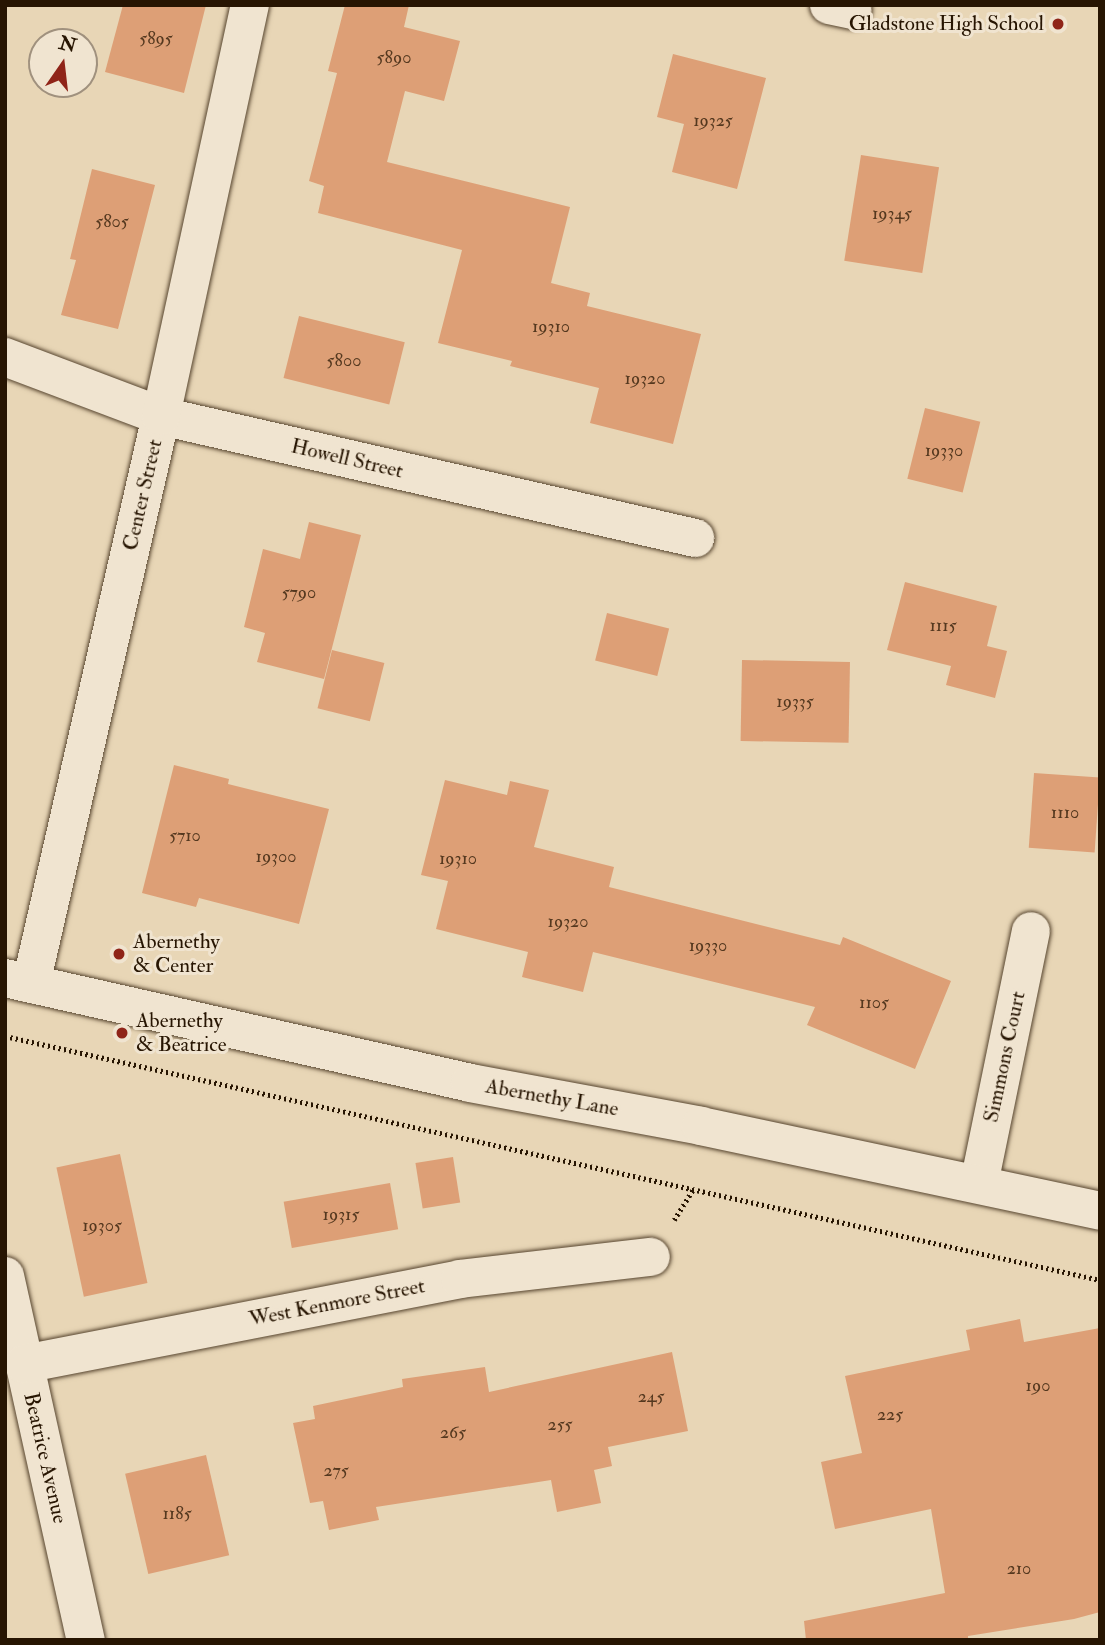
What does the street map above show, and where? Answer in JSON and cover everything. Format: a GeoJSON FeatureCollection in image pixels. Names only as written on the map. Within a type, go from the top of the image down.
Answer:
{"type":"FeatureCollection","features":[{"type":"Feature","properties":{"kind":"street","name":"Center Street"},"geometry":{"type":"LineString","coordinates":[[18,981],[161,416],[250,5]]}},
{"type":"Feature","properties":{"kind":"street","name":"Howell Street"},"geometry":{"type":"LineString","coordinates":[[5,357],[161,416],[695,538]]}},
{"type":"Feature","properties":{"kind":"street","name":"Simmons Court"},"geometry":{"type":"LineString","coordinates":[[979,1184],[1031,931]]}},
{"type":"Feature","properties":{"kind":"street","name":"Abernethy Lane"},"geometry":{"type":"LineString","coordinates":[[18,981],[470,1083],[701,1125],[1100,1211]]}},
{"type":"Feature","properties":{"kind":"street","name":"West Kenmore Street"},"geometry":{"type":"LineString","coordinates":[[24,1364],[460,1279],[651,1257]]}},
{"type":"Feature","properties":{"kind":"street","name":"Beatrice Avenue"},"geometry":{"type":"LineString","coordinates":[[5,1276],[86,1640]]}},
{"type":"Feature","properties":{"kind":"path"},"geometry":{"type":"LineString","coordinates":[[6,1036],[1100,1280]]}},
{"type":"Feature","properties":{"kind":"building"},"geometry":{"type":"Polygon","coordinates":[[[123,5],[206,5],[184,93],[105,72],[123,5]]]}},
{"type":"Feature","properties":{"kind":"building"},"geometry":{"type":"Polygon","coordinates":[[[345,5],[409,5],[404,27],[460,41],[444,101],[405,91],[387,162],[570,207],[551,283],[590,293],[587,306],[701,334],[673,444],[590,423],[599,388],[510,366],[512,361],[438,343],[462,250],[318,213],[324,186],[309,181],[337,73],[328,71],[345,5]]]}},
{"type":"Feature","properties":{"kind":"building"},"geometry":{"type":"Polygon","coordinates":[[[673,54],[766,78],[737,189],[672,172],[684,124],[657,117],[673,54]]]}},
{"type":"Feature","properties":{"kind":"building"},"geometry":{"type":"Polygon","coordinates":[[[861,155],[939,167],[922,273],[844,261],[861,155]]]}},
{"type":"Feature","properties":{"kind":"building"},"geometry":{"type":"Polygon","coordinates":[[[92,169],[155,185],[118,329],[61,315],[76,260],[70,259],[92,169]]]}},
{"type":"Feature","properties":{"kind":"building"},"geometry":{"type":"Polygon","coordinates":[[[299,316],[405,342],[389,404],[284,378],[299,316]]]}},
{"type":"Feature","properties":{"kind":"building"},"geometry":{"type":"Polygon","coordinates":[[[925,408],[980,422],[963,493],[907,479],[925,408]]]}},
{"type":"Feature","properties":{"kind":"building"},"geometry":{"type":"Polygon","coordinates":[[[309,522],[361,535],[324,679],[257,662],[265,633],[244,627],[263,549],[300,559],[309,522]]]}},
{"type":"Feature","properties":{"kind":"building"},"geometry":{"type":"Polygon","coordinates":[[[905,582],[997,606],[987,646],[1007,651],[995,698],[946,685],[951,666],[887,650],[905,582]]]}},
{"type":"Feature","properties":{"kind":"building"},"geometry":{"type":"Polygon","coordinates":[[[607,613],[669,628],[657,676],[595,661],[607,613]]]}},
{"type":"Feature","properties":{"kind":"building"},"geometry":{"type":"Polygon","coordinates":[[[332,650],[384,663],[370,721],[317,708],[332,650]]]}},
{"type":"Feature","properties":{"kind":"building"},"geometry":{"type":"Polygon","coordinates":[[[742,660],[850,662],[849,743],[741,741],[742,660]]]}},
{"type":"Feature","properties":{"kind":"building"},"geometry":{"type":"Polygon","coordinates":[[[174,765],[229,779],[228,784],[329,809],[299,924],[199,898],[196,907],[142,893],[174,765]]]}},
{"type":"Feature","properties":{"kind":"building"},"geometry":{"type":"Polygon","coordinates":[[[1034,773],[1100,778],[1095,852],[1029,848],[1034,773]]]}},
{"type":"Feature","properties":{"kind":"building"},"geometry":{"type":"Polygon","coordinates":[[[445,780],[507,795],[510,781],[549,790],[534,847],[614,867],[609,887],[840,945],[843,937],[951,981],[915,1069],[807,1025],[815,1007],[593,952],[583,992],[522,977],[528,952],[436,929],[448,881],[421,875],[445,780]]]}},
{"type":"Feature","properties":{"kind":"building"},"geometry":{"type":"Polygon","coordinates":[[[120,1154],[147,1283],[84,1297],[56,1168],[120,1154]]]}},
{"type":"Feature","properties":{"kind":"building"},"geometry":{"type":"Polygon","coordinates":[[[453,1157],[460,1202],[423,1208],[415,1163],[453,1157]]]}},
{"type":"Feature","properties":{"kind":"building"},"geometry":{"type":"Polygon","coordinates":[[[390,1183],[398,1229],[292,1248],[284,1202],[390,1183]]]}},
{"type":"Feature","properties":{"kind":"building"},"geometry":{"type":"Polygon","coordinates":[[[1020,1319],[1024,1342],[1100,1328],[1100,1612],[1074,1619],[968,1636],[968,1640],[806,1640],[804,1621],[945,1593],[931,1509],[835,1529],[821,1462],[862,1453],[845,1376],[970,1350],[966,1330],[1020,1319]]]}},
{"type":"Feature","properties":{"kind":"building"},"geometry":{"type":"Polygon","coordinates":[[[672,1352],[688,1431],[608,1447],[612,1466],[594,1470],[601,1503],[557,1512],[551,1480],[376,1507],[379,1520],[329,1530],[323,1501],[310,1503],[293,1423],[315,1419],[313,1406],[403,1387],[402,1379],[485,1367],[489,1392],[672,1352]]]}},
{"type":"Feature","properties":{"kind":"building"},"geometry":{"type":"Polygon","coordinates":[[[206,1455],[229,1555],[148,1574],[125,1474],[206,1455]]]}},
{"type":"Feature","properties":{"kind":"place","name":"Gladstone High School"},"geometry":{"type":"Point","coordinates":[1058,24]}},
{"type":"Feature","properties":{"kind":"place","name":"Abernethy & Center"},"geometry":{"type":"Point","coordinates":[119,954]}},
{"type":"Feature","properties":{"kind":"place","name":"Abernethy & Beatrice"},"geometry":{"type":"Point","coordinates":[122,1033]}}]}
